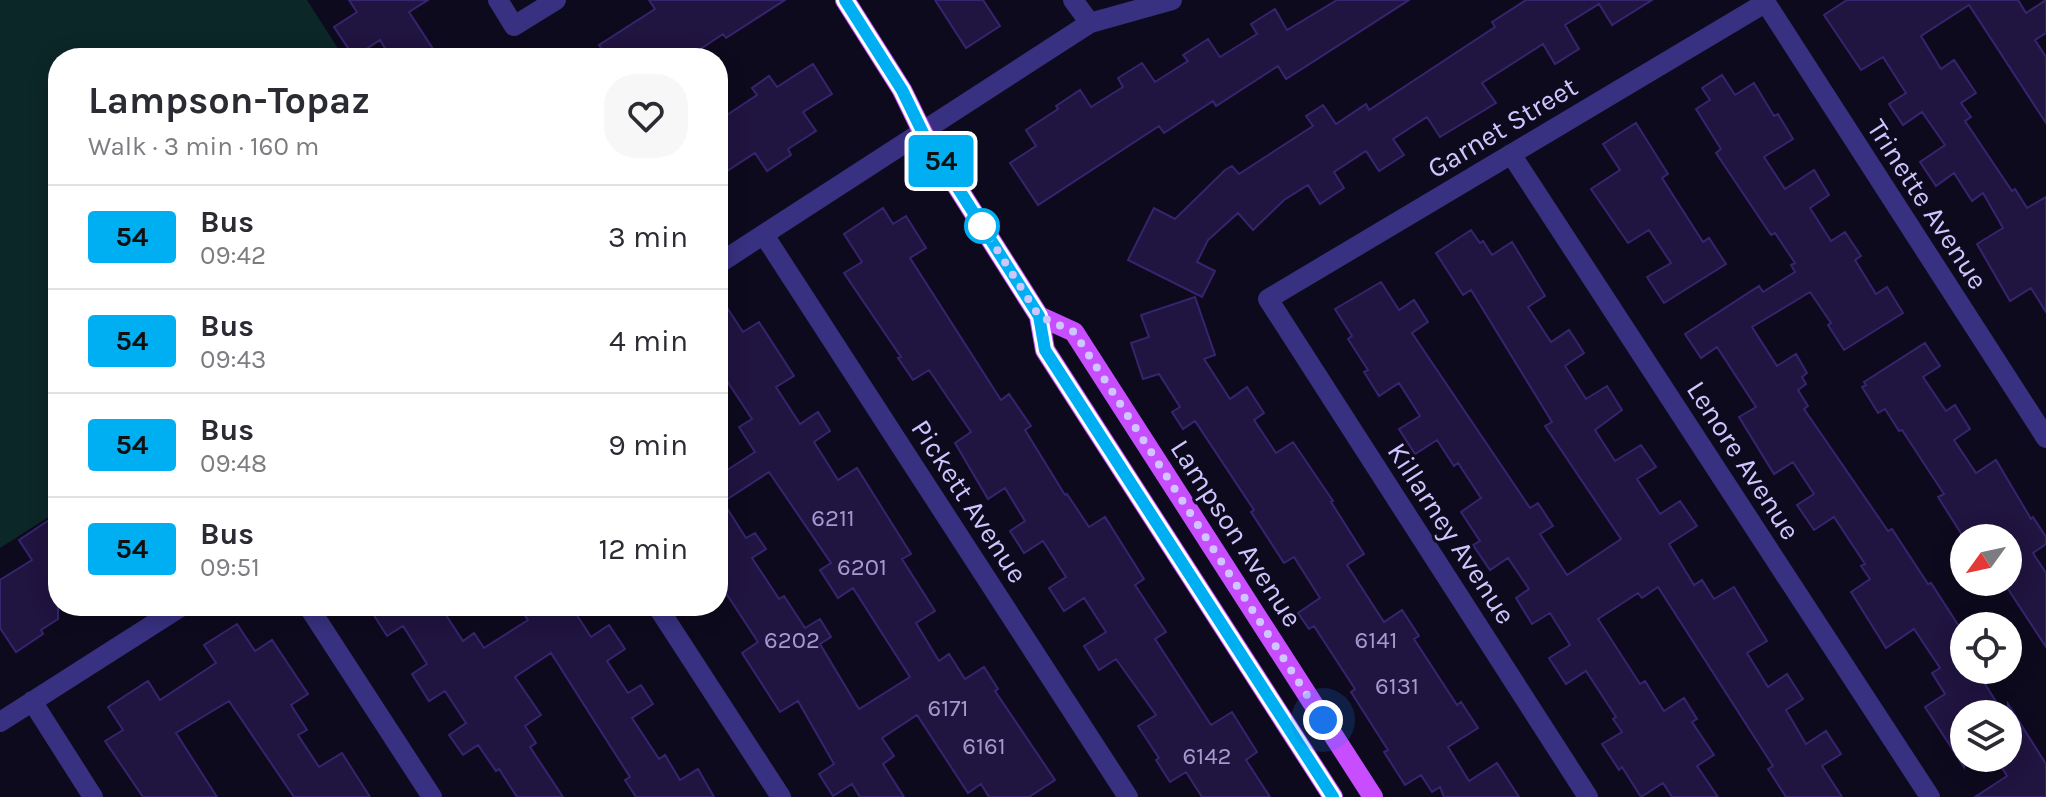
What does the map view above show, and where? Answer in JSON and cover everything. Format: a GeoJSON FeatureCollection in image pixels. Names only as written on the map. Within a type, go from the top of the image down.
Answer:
{"type":"FeatureCollection","features":[{"type":"Feature","properties":{"kind":"main road"},"geometry":{"type":"LineString","coordinates":[[845,0],[902,90],[923,133],[1039,316],[1045,350],[1333,797]]}},
{"type":"Feature","properties":{"kind":"main road","name":"Lampson Avenue"},"geometry":{"type":"LineString","coordinates":[[1039,316],[1074,332],[1373,797]]}},
{"type":"Feature","properties":{"kind":"street"},"geometry":{"type":"LineString","coordinates":[[498,0],[514,26],[556,0]]}},
{"type":"Feature","properties":{"kind":"street"},"geometry":{"type":"LineString","coordinates":[[1073,0],[1090,23]]}},
{"type":"Feature","properties":{"kind":"street"},"geometry":{"type":"LineString","coordinates":[[728,258],[1090,23],[1172,0]]}},
{"type":"Feature","properties":{"kind":"street","name":"Garnet Street"},"geometry":{"type":"LineString","coordinates":[[1268,299],[1764,1]]}},
{"type":"Feature","properties":{"kind":"street","name":"Trinette Avenue"},"geometry":{"type":"LineString","coordinates":[[1764,1],[2046,438]]}},
{"type":"Feature","properties":{"kind":"street","name":"Lenore Avenue"},"geometry":{"type":"LineString","coordinates":[[1511,154],[1930,797]]}},
{"type":"Feature","properties":{"kind":"street","name":"Pickett Avenue"},"geometry":{"type":"LineString","coordinates":[[764,235],[1128,797]]}},
{"type":"Feature","properties":{"kind":"street","name":"Killarney Avenue"},"geometry":{"type":"LineString","coordinates":[[1268,299],[1588,797]]}},
{"type":"Feature","properties":{"kind":"street"},"geometry":{"type":"LineString","coordinates":[[0,722],[166,616]]}},
{"type":"Feature","properties":{"kind":"street"},"geometry":{"type":"LineString","coordinates":[[314,616],[432,797]]}},
{"type":"Feature","properties":{"kind":"street"},"geometry":{"type":"LineString","coordinates":[[663,616],[781,797]]}},
{"type":"Feature","properties":{"kind":"street"},"geometry":{"type":"LineString","coordinates":[[32,701],[93,797]]}},
{"type":"Feature","properties":{"kind":"green space"},"geometry":{"type":"Polygon","coordinates":[[[0,0],[307,0],[338,48],[48,48],[48,517],[0,548],[0,0]]]}},
{"type":"Feature","properties":{"kind":"building"},"geometry":{"type":"Polygon","coordinates":[[[349,0],[428,0],[409,12],[432,48],[385,48],[380,40],[368,48],[348,48],[334,27],[357,12],[349,0]]]}},
{"type":"Feature","properties":{"kind":"building"},"geometry":{"type":"Polygon","coordinates":[[[649,0],[785,0],[726,38],[723,34],[702,48],[601,48],[599,45],[655,9],[649,0]]]}},
{"type":"Feature","properties":{"kind":"building"},"geometry":{"type":"Polygon","coordinates":[[[935,0],[983,0],[1000,26],[966,48],[935,0]]]}},
{"type":"Feature","properties":{"kind":"building"},"geometry":{"type":"Polygon","coordinates":[[[1337,0],[1409,0],[1286,79],[1278,66],[1216,106],[1213,101],[1164,133],[1159,126],[1038,205],[1010,163],[1036,146],[1026,130],[1080,90],[1091,107],[1123,87],[1118,78],[1142,63],[1155,82],[1188,61],[1183,55],[1208,39],[1220,57],[1257,34],[1251,24],[1275,9],[1287,30],[1337,0]]]}},
{"type":"Feature","properties":{"kind":"building"},"geometry":{"type":"Polygon","coordinates":[[[1526,0],[1652,0],[1612,25],[1599,4],[1565,25],[1579,49],[1555,64],[1543,44],[1482,83],[1496,103],[1440,137],[1427,117],[1393,139],[1404,155],[1379,171],[1366,151],[1334,172],[1344,188],[1320,204],[1308,185],[1284,200],[1253,230],[1238,213],[1208,240],[1197,262],[1215,271],[1202,297],[1128,260],[1154,208],[1175,219],[1225,170],[1232,166],[1239,174],[1313,126],[1306,116],[1323,105],[1336,124],[1366,104],[1369,110],[1495,27],[1492,22],[1526,0]]]}},
{"type":"Feature","properties":{"kind":"building"},"geometry":{"type":"Polygon","coordinates":[[[1847,0],[2018,0],[2026,13],[2046,0],[2046,33],[2035,40],[2046,57],[2046,123],[1969,5],[1921,36],[1941,69],[1954,60],[1976,93],[1961,103],[1971,117],[1965,121],[2012,191],[2015,189],[2027,208],[2046,197],[2046,312],[2031,288],[2010,301],[1977,244],[2003,228],[1983,193],[1972,201],[1954,173],[1936,186],[1920,162],[1945,145],[1922,112],[1903,125],[1889,104],[1906,93],[1883,57],[1861,70],[1824,15],[1847,0]]]}},
{"type":"Feature","properties":{"kind":"building"},"geometry":{"type":"Polygon","coordinates":[[[813,64],[832,94],[803,112],[816,131],[788,149],[791,155],[767,171],[755,153],[728,171],[728,114],[757,95],[752,88],[769,76],[777,87],[813,64]]]}},
{"type":"Feature","properties":{"kind":"building"},"geometry":{"type":"Polygon","coordinates":[[[1722,75],[1735,95],[1754,83],[1774,116],[1778,114],[1793,139],[1764,157],[1785,189],[1814,170],[1829,195],[1810,208],[1831,241],[1845,232],[1861,256],[1855,260],[1876,294],[1887,287],[1903,313],[1844,350],[1828,325],[1831,323],[1810,292],[1752,327],[1777,366],[1796,354],[1807,373],[1802,377],[1806,384],[1798,390],[1808,406],[1804,409],[1888,531],[1892,529],[1950,612],[1950,684],[1985,684],[1995,700],[1950,700],[1950,745],[1925,707],[1945,694],[1932,673],[1940,668],[1914,629],[1886,648],[1851,592],[1870,579],[1861,566],[1865,564],[1834,517],[1814,530],[1797,505],[1814,494],[1793,462],[1774,474],[1739,417],[1756,407],[1717,347],[1701,358],[1685,334],[1759,286],[1763,292],[1795,272],[1791,265],[1795,263],[1775,233],[1771,235],[1716,153],[1721,149],[1696,109],[1710,100],[1702,88],[1722,75]]]}},
{"type":"Feature","properties":{"kind":"building"},"geometry":{"type":"Polygon","coordinates":[[[1636,123],[1668,174],[1662,178],[1703,242],[1709,238],[1726,264],[1664,303],[1647,277],[1671,263],[1649,230],[1628,243],[1591,189],[1620,170],[1603,144],[1636,123]]]}},
{"type":"Feature","properties":{"kind":"building"},"geometry":{"type":"Polygon","coordinates":[[[883,208],[893,224],[906,216],[926,248],[910,258],[1001,400],[1009,394],[1031,426],[1025,430],[1065,495],[1089,527],[1105,517],[1144,579],[1135,585],[1166,632],[1155,639],[1211,725],[1232,712],[1257,752],[1246,760],[1270,797],[1202,797],[1186,772],[1170,782],[1138,726],[1156,715],[1116,659],[1099,670],[1084,646],[1106,632],[1084,598],[1064,611],[1049,588],[1066,577],[1043,541],[1024,553],[1010,531],[1025,521],[1005,488],[988,499],[955,443],[971,432],[929,370],[913,380],[844,273],[862,262],[844,234],[883,208]]]}},
{"type":"Feature","properties":{"kind":"building"},"geometry":{"type":"Polygon","coordinates":[[[1471,230],[1492,255],[1512,242],[1545,296],[1528,307],[1551,342],[1569,330],[1584,353],[1565,366],[1586,399],[1607,386],[1622,410],[1595,430],[1615,461],[1641,445],[1656,467],[1637,479],[1660,514],[1680,501],[1697,526],[1669,544],[1694,585],[1702,580],[1714,599],[1734,587],[1767,641],[1747,653],[1768,687],[1787,674],[1803,699],[1786,710],[1806,744],[1826,731],[1841,754],[1822,766],[1842,797],[1786,797],[1768,769],[1773,766],[1658,587],[1642,598],[1638,593],[1598,619],[1640,684],[1645,681],[1664,711],[1684,698],[1697,719],[1692,722],[1714,755],[1697,766],[1718,797],[1672,797],[1663,783],[1641,797],[1622,767],[1619,770],[1602,744],[1622,732],[1613,719],[1616,717],[1586,671],[1566,684],[1549,658],[1570,645],[1550,613],[1532,624],[1516,598],[1529,589],[1508,558],[1490,570],[1473,545],[1480,541],[1461,512],[1481,498],[1458,463],[1454,466],[1437,440],[1415,454],[1399,429],[1420,416],[1399,383],[1379,396],[1364,372],[1368,370],[1348,339],[1352,336],[1335,309],[1381,282],[1399,310],[1414,300],[1428,322],[1412,333],[1530,508],[1538,503],[1553,526],[1540,534],[1567,575],[1621,539],[1545,426],[1552,422],[1471,290],[1463,295],[1436,253],[1471,230]]]}},
{"type":"Feature","properties":{"kind":"building"},"geometry":{"type":"Polygon","coordinates":[[[1195,297],[1215,355],[1204,359],[1230,399],[1247,387],[1264,413],[1254,420],[1276,453],[1293,442],[1364,554],[1347,565],[1384,622],[1402,610],[1419,636],[1414,639],[1457,705],[1461,702],[1478,728],[1448,747],[1469,781],[1497,763],[1519,797],[1444,797],[1440,787],[1432,792],[1421,775],[1405,785],[1384,752],[1388,750],[1351,692],[1355,689],[1314,626],[1309,629],[1298,613],[1320,598],[1294,557],[1284,563],[1251,512],[1254,510],[1195,421],[1183,429],[1172,412],[1180,407],[1159,374],[1143,379],[1131,343],[1149,337],[1141,315],[1195,297]]]}},
{"type":"Feature","properties":{"kind":"building"},"geometry":{"type":"Polygon","coordinates":[[[728,309],[743,332],[759,322],[794,376],[776,387],[800,424],[818,412],[830,431],[814,442],[838,480],[857,468],[911,554],[902,559],[935,611],[916,623],[939,661],[949,654],[965,679],[984,667],[998,689],[995,691],[1055,780],[1029,797],[989,797],[981,784],[968,793],[917,715],[882,738],[894,756],[883,764],[904,797],[860,797],[852,784],[833,796],[819,774],[834,764],[798,701],[780,712],[742,653],[758,642],[728,596],[728,510],[746,538],[755,533],[766,549],[752,558],[779,599],[784,596],[805,628],[820,619],[831,637],[820,644],[859,709],[910,677],[853,588],[838,598],[820,570],[831,563],[769,472],[728,499],[728,470],[755,452],[739,427],[752,419],[728,383],[728,309]]]}},
{"type":"Feature","properties":{"kind":"building"},"geometry":{"type":"Polygon","coordinates":[[[1925,343],[1940,366],[1923,377],[1946,411],[1955,405],[1970,429],[1954,440],[1976,473],[1996,460],[2031,519],[2033,517],[2046,537],[2046,544],[2033,553],[2046,573],[2046,647],[2013,596],[2022,596],[2022,524],[1955,524],[1938,497],[1944,494],[1885,409],[1878,413],[1862,387],[1866,385],[1864,382],[1925,343]]]}},
{"type":"Feature","properties":{"kind":"building"},"geometry":{"type":"Polygon","coordinates":[[[48,521],[48,616],[58,616],[58,619],[41,630],[43,634],[16,652],[0,628],[0,580],[32,560],[19,540],[48,521]]]}},
{"type":"Feature","properties":{"kind":"building"},"geometry":{"type":"Polygon","coordinates":[[[374,616],[447,616],[463,641],[474,633],[484,648],[528,620],[525,616],[577,616],[591,637],[609,625],[625,649],[607,661],[628,693],[641,685],[653,704],[632,718],[659,759],[665,755],[680,780],[698,769],[714,797],[636,797],[625,780],[630,777],[551,653],[515,677],[541,715],[525,726],[536,743],[530,747],[563,797],[517,797],[499,769],[496,771],[478,745],[463,755],[449,735],[466,723],[445,691],[429,701],[412,674],[427,664],[403,626],[387,636],[374,616]]]}},
{"type":"Feature","properties":{"kind":"building"},"geometry":{"type":"Polygon","coordinates":[[[237,624],[255,651],[272,640],[308,694],[291,705],[307,730],[298,735],[319,767],[342,753],[370,797],[294,797],[229,701],[176,733],[217,797],[143,797],[105,741],[123,730],[108,707],[148,681],[160,700],[216,663],[204,645],[237,624]]]}},
{"type":"Feature","properties":{"kind":"building"},"geometry":{"type":"Polygon","coordinates":[[[2022,726],[2046,764],[2046,797],[1975,797],[2007,776],[2005,772],[2022,772],[2022,726]]]}},
{"type":"Feature","properties":{"kind":"bus line","name":"54"},"geometry":{"type":"LineString","coordinates":[[845,0],[902,90],[923,133],[1039,316],[1045,350],[1333,797]]}},
{"type":"Feature","properties":{"kind":"route"},"geometry":{"type":"LineString","coordinates":[[982,226],[1039,316],[1074,332],[1323,720]]}}]}
